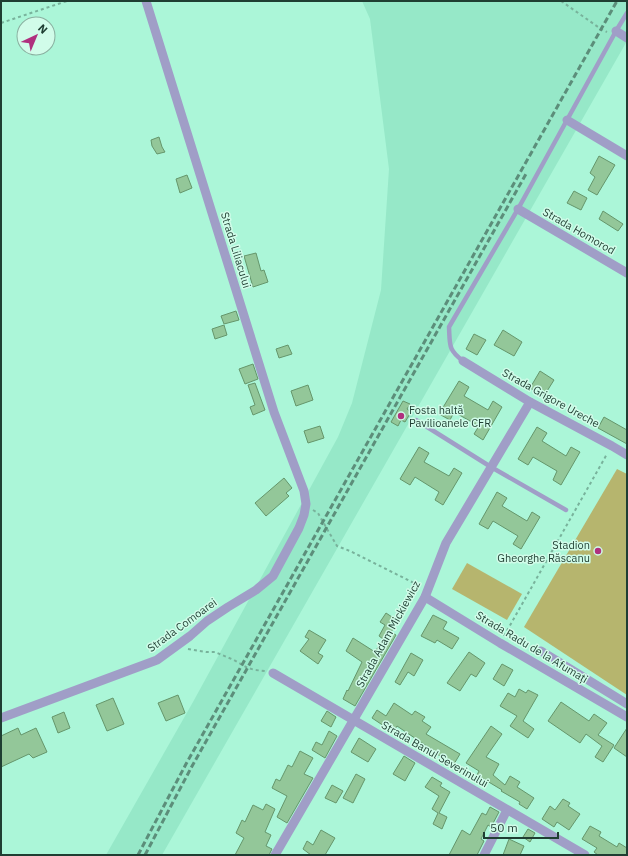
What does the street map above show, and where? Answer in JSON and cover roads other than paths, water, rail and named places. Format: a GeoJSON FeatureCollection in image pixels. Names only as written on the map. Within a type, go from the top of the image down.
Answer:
{"type":"FeatureCollection","features":[{"type":"Feature","properties":{"kind":"street","name":"Strada Liliacului"},"geometry":{"type":"LineString","coordinates":[[146,1],[274,412],[304,491],[306,504]]}},
{"type":"Feature","properties":{"kind":"street"},"geometry":{"type":"LineString","coordinates":[[616,31],[627,38]]}},
{"type":"Feature","properties":{"kind":"street"},"geometry":{"type":"LineString","coordinates":[[567,120],[627,156]]}},
{"type":"Feature","properties":{"kind":"street","name":"Strada Homorod"},"geometry":{"type":"LineString","coordinates":[[518,210],[627,273]]}},
{"type":"Feature","properties":{"kind":"street","name":"Strada Grigore Ureche"},"geometry":{"type":"LineString","coordinates":[[463,361],[530,402],[627,455]]}},
{"type":"Feature","properties":{"kind":"street","name":"Strada Adam Mickiewicz"},"geometry":{"type":"LineString","coordinates":[[275,855],[426,593],[446,544],[530,402]]}},
{"type":"Feature","properties":{"kind":"street","name":"Strada Comoarei"},"geometry":{"type":"LineString","coordinates":[[1,718],[157,660],[173,649],[207,621],[256,590],[273,576],[299,528],[306,504]]}},
{"type":"Feature","properties":{"kind":"street","name":"Strada Radu de la Afumați"},"geometry":{"type":"LineString","coordinates":[[426,593],[500,643],[627,717]]}},
{"type":"Feature","properties":{"kind":"street"},"geometry":{"type":"LineString","coordinates":[[541,651],[627,704]]}},
{"type":"Feature","properties":{"kind":"street","name":"Strada Banul Severinului"},"geometry":{"type":"LineString","coordinates":[[273,674],[585,855]]}},
{"type":"Feature","properties":{"kind":"street"},"geometry":{"type":"LineString","coordinates":[[484,855],[507,810]]}},
{"type":"Feature","properties":{"kind":"lane"},"geometry":{"type":"LineString","coordinates":[[463,361],[455,355],[450,345],[450,327],[518,210],[627,13]]}},
{"type":"Feature","properties":{"kind":"lane"},"geometry":{"type":"LineString","coordinates":[[416,420],[491,467],[566,510]]}},
{"type":"Feature","properties":{"kind":"railway"},"geometry":{"type":"LineString","coordinates":[[138,855],[186,764],[617,1]]}},
{"type":"Feature","properties":{"kind":"railway"},"geometry":{"type":"LineString","coordinates":[[145,855],[191,768],[526,174]]}},
{"type":"Feature","properties":{"kind":"place","name":"Fosta haltă Pavilioanele CFR"},"geometry":{"type":"Point","coordinates":[401,416]}},
{"type":"Feature","properties":{"kind":"place","name":"Stadion Gheorghe Răscanu"},"geometry":{"type":"Point","coordinates":[598,551]}}]}
